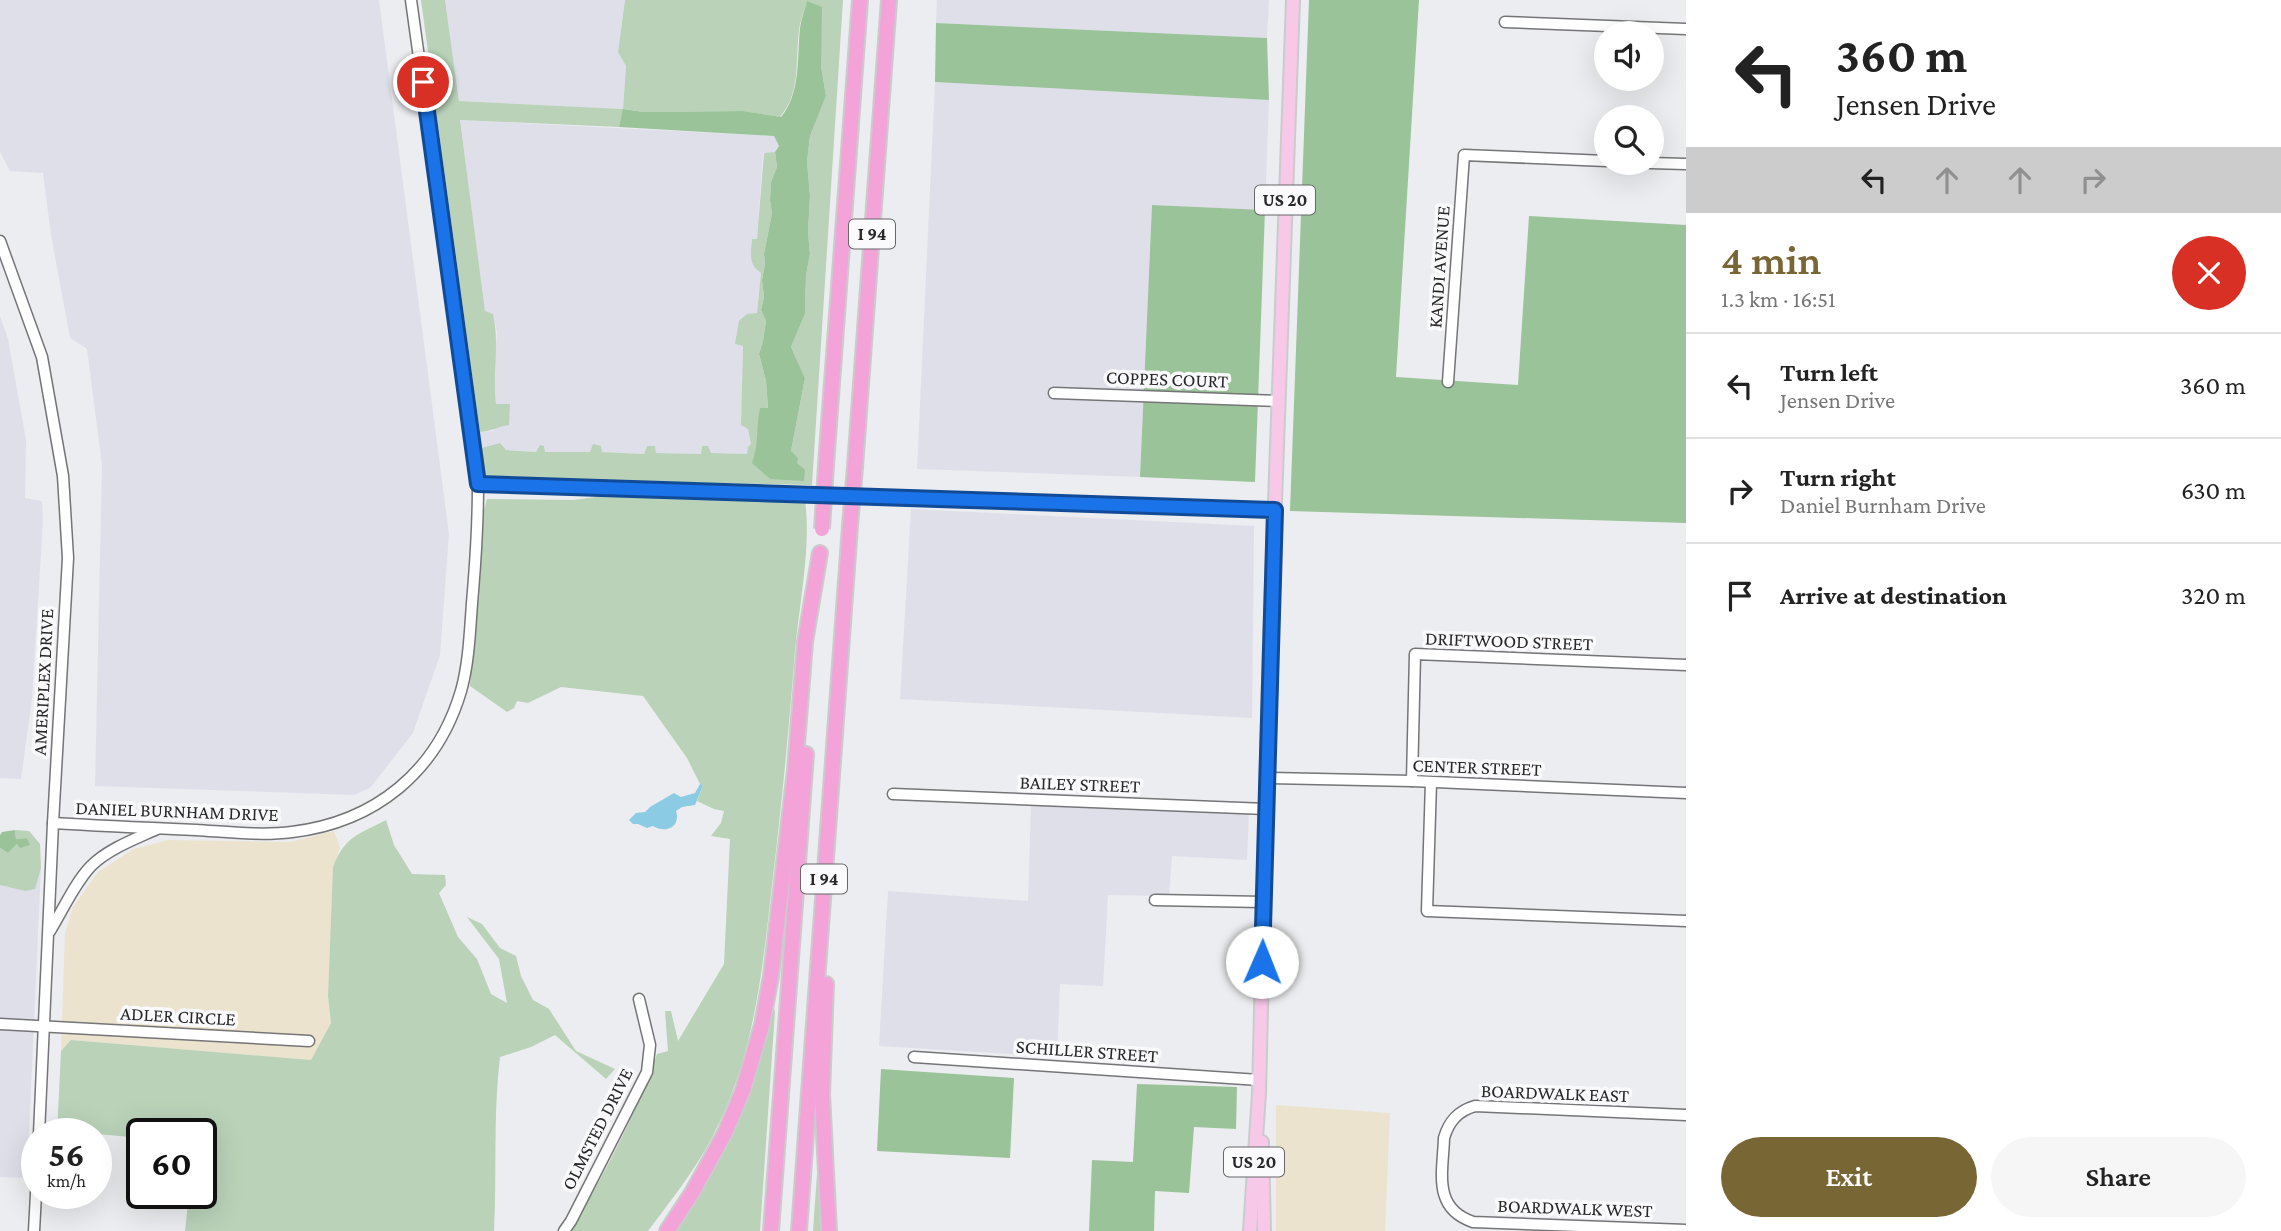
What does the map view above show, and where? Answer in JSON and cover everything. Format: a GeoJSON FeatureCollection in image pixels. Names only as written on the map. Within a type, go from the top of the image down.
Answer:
{"type":"FeatureCollection","features":[{"type":"Feature","properties":{"kind":"highway","name":"I 94"},"geometry":{"type":"LineString","coordinates":[[771,1231],[860,0]]}},
{"type":"Feature","properties":{"kind":"highway","name":"I 94"},"geometry":{"type":"LineString","coordinates":[[799,1231],[889,0]]}},
{"type":"Feature","properties":{"kind":"highway"},"geometry":{"type":"LineString","coordinates":[[667,1231],[705,1173],[730,1123],[752,1064],[762,1025],[771,976],[793,783],[805,642],[820,553]]}},
{"type":"Feature","properties":{"kind":"highway"},"geometry":{"type":"LineString","coordinates":[[826,859],[826,986],[822,1094],[826,1214],[829,1231]]}},
{"type":"Feature","properties":{"kind":"main road","name":"US 20"},"geometry":{"type":"LineString","coordinates":[[1250,1231],[1259,1086],[1266,778],[1293,0]]}},
{"type":"Feature","properties":{"kind":"main road","name":"US 20"},"geometry":{"type":"LineString","coordinates":[[1259,1086],[1264,1231]]}},
{"type":"Feature","properties":{"kind":"street","name":"DANIEL BURNHAM DRIVE"},"geometry":{"type":"LineString","coordinates":[[53,823],[263,833],[316,829],[343,821],[389,797],[422,767],[440,739],[461,690],[470,630],[478,484],[411,0]]}},
{"type":"Feature","properties":{"kind":"street"},"geometry":{"type":"LineString","coordinates":[[1505,22],[1686,29]]}},
{"type":"Feature","properties":{"kind":"street","name":"KANDI AVENUE"},"geometry":{"type":"LineString","coordinates":[[1448,382],[1464,155],[1594,160]]}},
{"type":"Feature","properties":{"kind":"street"},"geometry":{"type":"LineString","coordinates":[[1664,163],[1686,164]]}},
{"type":"Feature","properties":{"kind":"street","name":"AMERIPLEX DRIVE"},"geometry":{"type":"LineString","coordinates":[[0,241],[42,357],[63,476],[68,558],[40,1118]]}},
{"type":"Feature","properties":{"kind":"street","name":"COPPES COURT"},"geometry":{"type":"LineString","coordinates":[[1054,393],[1278,401]]}},
{"type":"Feature","properties":{"kind":"street"},"geometry":{"type":"LineString","coordinates":[[478,484],[1275,510]]}},
{"type":"Feature","properties":{"kind":"street","name":"DRIFTWOOD STREET"},"geometry":{"type":"LineString","coordinates":[[1412,781],[1415,654],[1686,665]]}},
{"type":"Feature","properties":{"kind":"street","name":"CENTER STREET"},"geometry":{"type":"LineString","coordinates":[[1266,778],[1412,781],[1686,793]]}},
{"type":"Feature","properties":{"kind":"street"},"geometry":{"type":"LineString","coordinates":[[1431,782],[1427,911],[1686,921]]}},
{"type":"Feature","properties":{"kind":"street","name":"BAILEY STREET"},"geometry":{"type":"LineString","coordinates":[[893,794],[1266,809]]}},
{"type":"Feature","properties":{"kind":"street"},"geometry":{"type":"LineString","coordinates":[[48,934],[91,866],[121,846],[159,828]]}},
{"type":"Feature","properties":{"kind":"street"},"geometry":{"type":"LineString","coordinates":[[1155,900],[1263,902]]}},
{"type":"Feature","properties":{"kind":"street","name":"OLMSTED DRIVE"},"geometry":{"type":"LineString","coordinates":[[564,1231],[647,1072],[650,1045],[639,999]]}},
{"type":"Feature","properties":{"kind":"street","name":"ADLER CIRCLE"},"geometry":{"type":"LineString","coordinates":[[0,1024],[309,1041]]}},
{"type":"Feature","properties":{"kind":"street","name":"SCHILLER STREET"},"geometry":{"type":"LineString","coordinates":[[914,1057],[1259,1086]]}},
{"type":"Feature","properties":{"kind":"street","name":"BOARDWALK EAST"},"geometry":{"type":"LineString","coordinates":[[1462,1218],[1448,1206],[1442,1189],[1444,1138],[1450,1123],[1464,1110],[1475,1106],[1686,1115]]}},
{"type":"Feature","properties":{"kind":"street"},"geometry":{"type":"LineString","coordinates":[[33,1231],[35,1209]]}},
{"type":"Feature","properties":{"kind":"street","name":"BOARDWALK WEST"},"geometry":{"type":"LineString","coordinates":[[1462,1218],[1481,1222],[1686,1230]]}},
{"type":"Feature","properties":{"kind":"shaded area"},"geometry":{"type":"Polygon","coordinates":[[[0,0],[379,0],[449,534],[440,655],[413,733],[370,788],[354,795],[95,786],[102,465],[87,349],[70,338],[51,235],[43,173],[10,171],[0,152],[0,0]]]}},
{"type":"Feature","properties":{"kind":"shaded area"},"geometry":{"type":"Polygon","coordinates":[[[445,0],[625,0],[618,51],[626,66],[623,109],[459,101],[445,0]]]}},
{"type":"Feature","properties":{"kind":"shaded area"},"geometry":{"type":"Polygon","coordinates":[[[937,0],[1269,0],[1267,38],[936,23],[937,0]]]}},
{"type":"Feature","properties":{"kind":"shaded area"},"geometry":{"type":"Polygon","coordinates":[[[935,82],[1269,100],[1265,210],[1152,205],[1140,477],[917,469],[935,82]]]}},
{"type":"Feature","properties":{"kind":"shaded area"},"geometry":{"type":"Polygon","coordinates":[[[460,120],[774,136],[779,146],[775,152],[763,153],[757,239],[752,239],[757,270],[761,273],[757,313],[736,344],[743,346],[741,425],[748,429],[751,435],[747,454],[710,453],[702,446],[701,454],[656,453],[655,446],[647,446],[644,454],[601,452],[593,445],[591,452],[505,450],[499,443],[481,448],[480,432],[493,431],[509,404],[496,404],[493,383],[497,332],[493,314],[485,312],[460,120]]]}},
{"type":"Feature","properties":{"kind":"shaded area"},"geometry":{"type":"Polygon","coordinates":[[[0,316],[8,339],[26,440],[25,498],[42,501],[43,520],[32,699],[21,779],[0,778],[0,316]]]}},
{"type":"Feature","properties":{"kind":"shaded area"},"geometry":{"type":"Polygon","coordinates":[[[911,509],[1254,526],[1252,718],[900,699],[911,509]]]}},
{"type":"Feature","properties":{"kind":"shaded area"},"geometry":{"type":"Polygon","coordinates":[[[1031,805],[1249,813],[1247,860],[1172,856],[1169,896],[1108,895],[1103,986],[1060,984],[1057,1057],[879,1046],[888,891],[1028,901],[1031,805]]]}},
{"type":"Feature","properties":{"kind":"shaded area"},"geometry":{"type":"Polygon","coordinates":[[[334,831],[340,848],[333,868],[328,996],[331,1023],[311,1060],[72,1040],[61,1051],[65,933],[73,907],[98,872],[134,849],[168,840],[290,842],[334,831]]]}},
{"type":"Feature","properties":{"kind":"shaded area"},"geometry":{"type":"Polygon","coordinates":[[[41,868],[30,1118],[21,1118],[21,1178],[0,1177],[0,885],[25,891],[34,889],[41,868]]]}},
{"type":"Feature","properties":{"kind":"shaded area"},"geometry":{"type":"Polygon","coordinates":[[[1276,1105],[1390,1113],[1385,1231],[1276,1231],[1276,1105]]]}},
{"type":"Feature","properties":{"kind":"green space"},"geometry":{"type":"Polygon","coordinates":[[[421,0],[445,0],[459,101],[623,109],[626,66],[618,52],[625,0],[843,0],[812,485],[485,479],[481,448],[500,443],[506,450],[536,452],[540,445],[544,446],[545,452],[590,452],[593,444],[601,446],[602,452],[644,454],[647,446],[655,446],[656,453],[701,454],[702,446],[708,446],[711,453],[747,454],[751,444],[748,429],[741,425],[743,346],[735,344],[739,321],[747,314],[757,313],[761,273],[752,262],[752,239],[757,239],[764,153],[775,152],[777,167],[771,182],[772,213],[762,280],[764,297],[761,310],[766,321],[759,354],[766,381],[768,409],[761,408],[760,470],[770,479],[781,479],[797,463],[791,451],[805,378],[791,347],[805,314],[806,275],[810,254],[807,162],[810,136],[826,96],[821,66],[821,7],[807,2],[798,36],[795,84],[787,107],[780,117],[743,111],[644,112],[624,109],[619,127],[460,120],[485,311],[493,314],[495,325],[496,404],[510,404],[509,425],[480,432],[421,0]]]}},
{"type":"Feature","properties":{"kind":"green space"},"geometry":{"type":"Polygon","coordinates":[[[1309,0],[1419,0],[1396,377],[1518,385],[1529,216],[1686,225],[1686,523],[1290,511],[1309,0]]]}},
{"type":"Feature","properties":{"kind":"green space"},"geometry":{"type":"Polygon","coordinates":[[[807,1],[822,7],[821,66],[826,96],[810,136],[807,162],[810,254],[806,275],[805,314],[791,347],[805,378],[791,451],[798,458],[797,463],[805,470],[804,481],[770,479],[752,463],[760,408],[768,408],[766,381],[759,354],[766,321],[761,310],[764,297],[764,254],[772,213],[771,182],[777,167],[775,152],[779,146],[774,136],[619,127],[623,109],[644,112],[743,111],[781,117],[795,86],[800,28],[807,1]]]}},
{"type":"Feature","properties":{"kind":"green space"},"geometry":{"type":"Polygon","coordinates":[[[936,23],[1267,38],[1269,100],[935,82],[936,23]]]}},
{"type":"Feature","properties":{"kind":"green space"},"geometry":{"type":"Polygon","coordinates":[[[1152,205],[1265,210],[1255,482],[1140,477],[1152,205]]]}},
{"type":"Feature","properties":{"kind":"green space"},"geometry":{"type":"Polygon","coordinates":[[[609,495],[805,501],[807,519],[787,747],[756,1005],[742,1064],[713,1136],[687,1178],[648,1231],[571,1231],[618,1145],[657,1054],[668,1051],[665,1011],[671,1011],[678,1041],[724,964],[730,839],[711,836],[721,823],[724,811],[697,801],[703,785],[643,696],[561,687],[528,703],[517,701],[514,708],[507,712],[470,686],[487,499],[574,500],[609,495]]]}},
{"type":"Feature","properties":{"kind":"green space"},"geometry":{"type":"Polygon","coordinates":[[[386,820],[394,845],[412,874],[445,875],[446,885],[439,893],[458,937],[477,959],[491,994],[507,1003],[499,959],[467,917],[482,924],[500,948],[516,956],[521,976],[533,1000],[549,1009],[576,1051],[615,1069],[606,1079],[555,1035],[531,1047],[500,1057],[494,1231],[185,1231],[187,1209],[217,1209],[217,1118],[126,1118],[126,1137],[112,1135],[112,1118],[58,1118],[61,1051],[71,1040],[311,1060],[331,1023],[328,996],[333,867],[342,849],[360,833],[386,820]]]}},
{"type":"Feature","properties":{"kind":"green space"},"geometry":{"type":"Polygon","coordinates":[[[15,830],[29,831],[40,844],[41,868],[35,889],[25,891],[0,885],[0,848],[8,853],[17,844],[29,845],[27,838],[16,839],[15,830]]]}},
{"type":"Feature","properties":{"kind":"green space"},"geometry":{"type":"Polygon","coordinates":[[[15,830],[16,839],[27,838],[30,845],[20,848],[17,844],[8,853],[0,848],[0,835],[2,832],[15,830]]]}},
{"type":"Feature","properties":{"kind":"green space"},"geometry":{"type":"Polygon","coordinates":[[[773,1008],[775,1011],[760,1231],[674,1231],[682,1220],[773,1008]]]}},
{"type":"Feature","properties":{"kind":"green space"},"geometry":{"type":"Polygon","coordinates":[[[881,1069],[1014,1078],[1010,1158],[877,1151],[881,1069]]]}},
{"type":"Feature","properties":{"kind":"green space"},"geometry":{"type":"Polygon","coordinates":[[[1137,1084],[1237,1087],[1236,1129],[1194,1127],[1189,1193],[1155,1191],[1154,1231],[1089,1231],[1092,1160],[1133,1162],[1137,1084]]]}},
{"type":"Feature","properties":{"kind":"green space"},"geometry":{"type":"Polygon","coordinates":[[[819,1146],[824,1231],[813,1231],[819,1146]]]}},
{"type":"Feature","properties":{"kind":"water"},"geometry":{"type":"Polygon","coordinates":[[[700,784],[703,785],[695,805],[676,811],[676,821],[671,828],[647,828],[629,820],[636,813],[645,812],[674,793],[681,797],[695,793],[700,784]]]}},
{"type":"Feature","properties":{"kind":"route"},"geometry":{"type":"LineString","coordinates":[[423,82],[478,484],[1275,510],[1262,962]]}}]}
